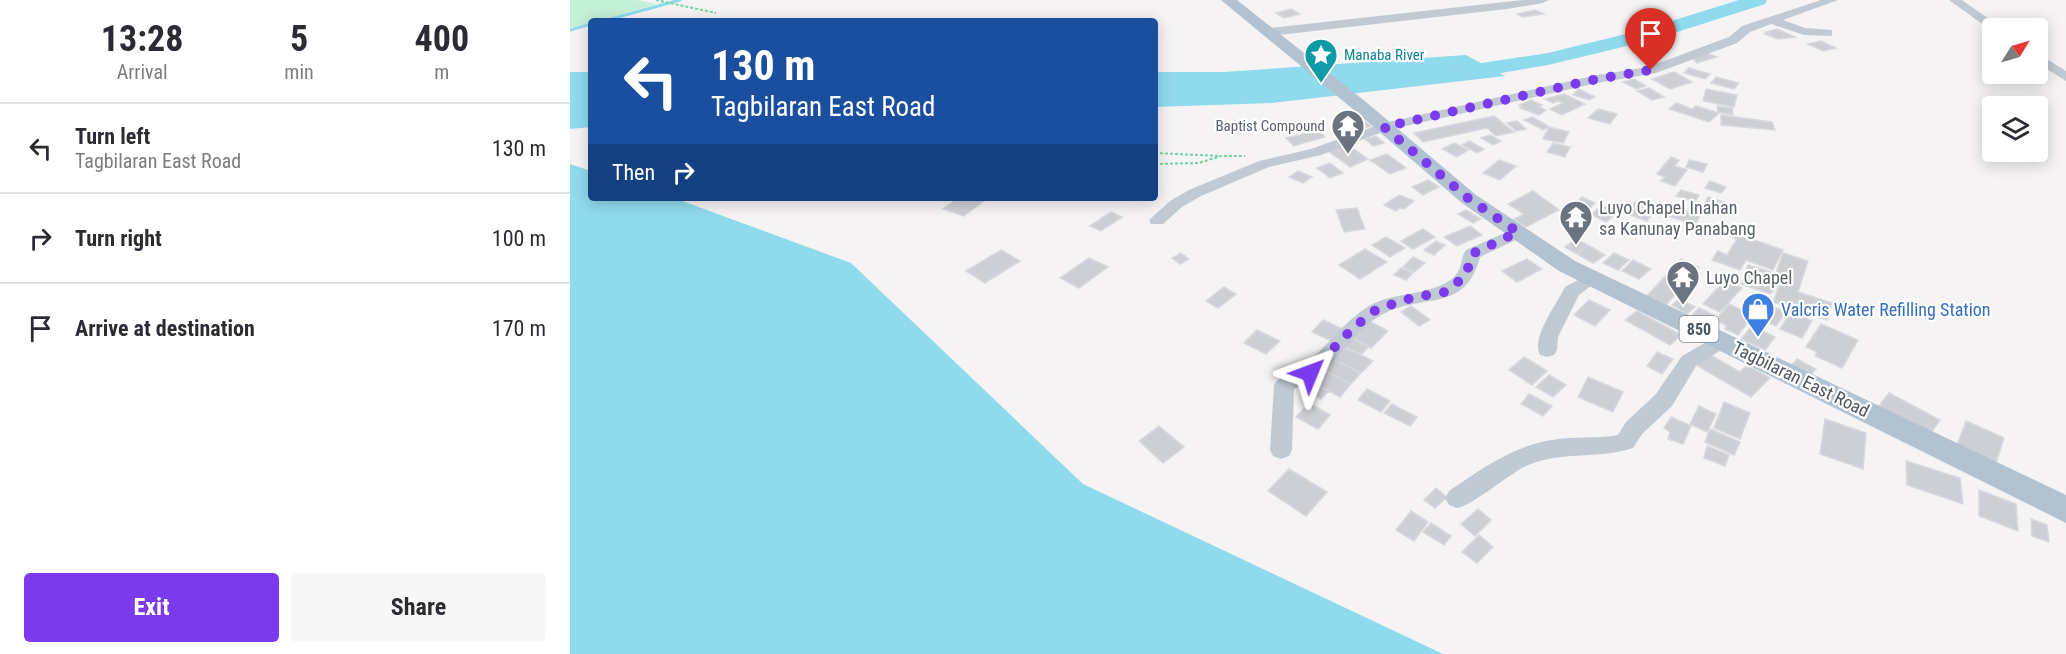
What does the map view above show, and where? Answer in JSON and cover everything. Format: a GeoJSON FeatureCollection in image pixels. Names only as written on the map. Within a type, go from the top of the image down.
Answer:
{"type":"FeatureCollection","features":[{"type":"Feature","properties":{"kind":"main road","name":"Tagbilaran East Road"},"geometry":{"type":"LineString","coordinates":[[1228,0],[1360,106],[1469,199],[1567,266],[2066,510]]}},
{"type":"Feature","properties":{"kind":"street"},"geometry":{"type":"LineString","coordinates":[[1271,34],[1544,0]]}},
{"type":"Feature","properties":{"kind":"street"},"geometry":{"type":"LineString","coordinates":[[1157,220],[1176,204],[1214,184],[1286,158],[1316,152],[1384,127],[1597,79],[1651,70],[1733,40],[1746,29],[1832,0]]}},
{"type":"Feature","properties":{"kind":"street"},"geometry":{"type":"LineString","coordinates":[[1955,0],[1982,18]]}},
{"type":"Feature","properties":{"kind":"street"},"geometry":{"type":"LineString","coordinates":[[1770,20],[1804,31],[1828,33]]}},
{"type":"Feature","properties":{"kind":"street"},"geometry":{"type":"LineString","coordinates":[[2048,65],[2066,77]]}},
{"type":"Feature","properties":{"kind":"street"},"geometry":{"type":"LineString","coordinates":[[1281,450],[1284,385],[1310,373],[1353,328],[1377,309],[1415,297],[1446,292],[1466,275],[1472,254],[1518,232]]}},
{"type":"Feature","properties":{"kind":"street"},"geometry":{"type":"LineString","coordinates":[[1547,350],[1548,337],[1572,291],[1591,279]]}},
{"type":"Feature","properties":{"kind":"street"},"geometry":{"type":"LineString","coordinates":[[1457,498],[1517,458],[1552,449],[1607,447],[1625,442],[1634,428],[1664,400],[1689,361],[1722,340]]}},
{"type":"Feature","properties":{"kind":"path"},"geometry":{"type":"LineString","coordinates":[[656,0],[716,14]]}},
{"type":"Feature","properties":{"kind":"path"},"geometry":{"type":"LineString","coordinates":[[1158,153],[1286,158]]}},
{"type":"Feature","properties":{"kind":"path"},"geometry":{"type":"LineString","coordinates":[[1158,164],[1199,163],[1221,156]]}},
{"type":"Feature","properties":{"kind":"green space"},"geometry":{"type":"Polygon","coordinates":[[[570,0],[637,0],[657,4],[606,18],[588,18],[588,23],[570,27],[570,0]]]}},
{"type":"Feature","properties":{"kind":"water"},"geometry":{"type":"Polygon","coordinates":[[[1466,55],[1505,76],[1272,103],[1158,107],[1158,72],[1224,72],[1466,55]]]}},
{"type":"Feature","properties":{"kind":"water"},"geometry":{"type":"Polygon","coordinates":[[[570,72],[588,72],[588,127],[570,129],[570,72]]]}},
{"type":"Feature","properties":{"kind":"water"},"geometry":{"type":"Polygon","coordinates":[[[570,164],[588,170],[588,201],[682,201],[851,263],[1083,484],[1443,654],[570,654],[570,164]]]}},
{"type":"Feature","properties":{"kind":"building"},"geometry":{"type":"Polygon","coordinates":[[[1291,9],[1300,14],[1284,18],[1276,13],[1291,9]]]}},
{"type":"Feature","properties":{"kind":"building"},"geometry":{"type":"Polygon","coordinates":[[[1535,10],[1544,14],[1523,17],[1517,14],[1535,10]]]}},
{"type":"Feature","properties":{"kind":"building"},"geometry":{"type":"Polygon","coordinates":[[[1777,29],[1795,37],[1778,39],[1765,34],[1777,29]]]}},
{"type":"Feature","properties":{"kind":"building"},"geometry":{"type":"Polygon","coordinates":[[[1821,41],[1836,48],[1823,51],[1808,44],[1821,41]]]}},
{"type":"Feature","properties":{"kind":"building"},"geometry":{"type":"Polygon","coordinates":[[[1707,53],[1717,57],[1697,63],[1691,57],[1707,53]]]}},
{"type":"Feature","properties":{"kind":"building"},"geometry":{"type":"Polygon","coordinates":[[[1689,68],[1710,74],[1705,79],[1684,73],[1689,68]]]}},
{"type":"Feature","properties":{"kind":"building"},"geometry":{"type":"Polygon","coordinates":[[[1674,72],[1692,82],[1670,89],[1652,79],[1674,72]]]}},
{"type":"Feature","properties":{"kind":"building"},"geometry":{"type":"Polygon","coordinates":[[[1716,77],[1739,83],[1734,89],[1711,83],[1716,77]]]}},
{"type":"Feature","properties":{"kind":"building"},"geometry":{"type":"Polygon","coordinates":[[[1634,79],[1646,86],[1636,89],[1623,82],[1634,79]]]}},
{"type":"Feature","properties":{"kind":"building"},"geometry":{"type":"Polygon","coordinates":[[[1649,88],[1664,97],[1652,100],[1637,91],[1649,88]]]}},
{"type":"Feature","properties":{"kind":"building"},"geometry":{"type":"Polygon","coordinates":[[[1579,89],[1595,97],[1589,100],[1573,95],[1579,89]]]}},
{"type":"Feature","properties":{"kind":"building"},"geometry":{"type":"Polygon","coordinates":[[[1706,89],[1737,95],[1734,107],[1703,101],[1706,89]]]}},
{"type":"Feature","properties":{"kind":"building"},"geometry":{"type":"Polygon","coordinates":[[[1564,94],[1585,104],[1562,115],[1550,109],[1563,103],[1558,101],[1553,103],[1545,99],[1564,94]]]}},
{"type":"Feature","properties":{"kind":"building"},"geometry":{"type":"Polygon","coordinates":[[[1531,100],[1542,105],[1538,107],[1546,110],[1539,115],[1520,108],[1523,107],[1519,105],[1531,100]]]}},
{"type":"Feature","properties":{"kind":"building"},"geometry":{"type":"Polygon","coordinates":[[[1676,103],[1692,109],[1696,106],[1719,113],[1709,122],[1669,109],[1676,103]]]}},
{"type":"Feature","properties":{"kind":"building"},"geometry":{"type":"Polygon","coordinates":[[[1717,106],[1732,108],[1733,115],[1718,112],[1717,106]]]}},
{"type":"Feature","properties":{"kind":"building"},"geometry":{"type":"Polygon","coordinates":[[[1598,109],[1617,114],[1610,124],[1588,118],[1598,109]]]}},
{"type":"Feature","properties":{"kind":"building"},"geometry":{"type":"Polygon","coordinates":[[[1721,115],[1772,122],[1775,130],[1721,125],[1721,115]]]}},
{"type":"Feature","properties":{"kind":"building"},"geometry":{"type":"Polygon","coordinates":[[[1494,116],[1514,132],[1496,136],[1487,128],[1423,142],[1414,133],[1494,116]]]}},
{"type":"Feature","properties":{"kind":"building"},"geometry":{"type":"Polygon","coordinates":[[[1359,117],[1371,126],[1346,134],[1335,124],[1359,117]]]}},
{"type":"Feature","properties":{"kind":"building"},"geometry":{"type":"Polygon","coordinates":[[[1532,117],[1550,127],[1543,130],[1524,120],[1532,117]]]}},
{"type":"Feature","properties":{"kind":"building"},"geometry":{"type":"Polygon","coordinates":[[[1517,121],[1526,129],[1516,131],[1507,123],[1517,121]]]}},
{"type":"Feature","properties":{"kind":"building"},"geometry":{"type":"Polygon","coordinates":[[[1549,127],[1569,132],[1563,143],[1543,139],[1549,127]]]}},
{"type":"Feature","properties":{"kind":"building"},"geometry":{"type":"Polygon","coordinates":[[[1318,130],[1325,137],[1294,146],[1286,138],[1318,130]]]}},
{"type":"Feature","properties":{"kind":"building"},"geometry":{"type":"Polygon","coordinates":[[[1490,135],[1501,141],[1493,145],[1481,138],[1490,135]]]}},
{"type":"Feature","properties":{"kind":"building"},"geometry":{"type":"Polygon","coordinates":[[[1376,136],[1384,143],[1373,146],[1365,139],[1376,136]]]}},
{"type":"Feature","properties":{"kind":"building"},"geometry":{"type":"Polygon","coordinates":[[[1469,141],[1484,149],[1477,153],[1462,145],[1469,141]]]}},
{"type":"Feature","properties":{"kind":"building"},"geometry":{"type":"Polygon","coordinates":[[[1454,143],[1468,150],[1457,157],[1442,149],[1454,143]]]}},
{"type":"Feature","properties":{"kind":"building"},"geometry":{"type":"Polygon","coordinates":[[[1553,143],[1570,147],[1565,157],[1547,152],[1553,143]]]}},
{"type":"Feature","properties":{"kind":"building","name":"Baptist Compound"},"geometry":{"type":"Polygon","coordinates":[[[1347,144],[1368,159],[1350,167],[1328,151],[1347,144]]]}},
{"type":"Feature","properties":{"kind":"building"},"geometry":{"type":"Polygon","coordinates":[[[1387,154],[1406,168],[1390,174],[1370,160],[1387,154]]]}},
{"type":"Feature","properties":{"kind":"building"},"geometry":{"type":"Polygon","coordinates":[[[1671,157],[1679,160],[1675,166],[1687,170],[1675,186],[1661,181],[1665,177],[1657,174],[1671,157]]]}},
{"type":"Feature","properties":{"kind":"building"},"geometry":{"type":"Polygon","coordinates":[[[1499,160],[1516,166],[1500,180],[1483,173],[1499,160]]]}},
{"type":"Feature","properties":{"kind":"building"},"geometry":{"type":"Polygon","coordinates":[[[1689,160],[1707,164],[1703,172],[1686,167],[1689,160]]]}},
{"type":"Feature","properties":{"kind":"building"},"geometry":{"type":"Polygon","coordinates":[[[1330,163],[1343,173],[1330,178],[1317,168],[1330,163]]]}},
{"type":"Feature","properties":{"kind":"building"},"geometry":{"type":"Polygon","coordinates":[[[1298,171],[1312,177],[1303,183],[1289,177],[1298,171]]]}},
{"type":"Feature","properties":{"kind":"building"},"geometry":{"type":"Polygon","coordinates":[[[1428,180],[1439,187],[1423,195],[1412,187],[1428,180]]]}},
{"type":"Feature","properties":{"kind":"building"},"geometry":{"type":"Polygon","coordinates":[[[1710,181],[1726,187],[1721,193],[1705,188],[1710,181]]]}},
{"type":"Feature","properties":{"kind":"building"},"geometry":{"type":"Polygon","coordinates":[[[1681,190],[1699,195],[1695,202],[1676,196],[1681,190]]]}},
{"type":"Feature","properties":{"kind":"building"},"geometry":{"type":"Polygon","coordinates":[[[1533,191],[1559,210],[1526,227],[1514,219],[1524,214],[1508,204],[1533,191]]]}},
{"type":"Feature","properties":{"kind":"building"},"geometry":{"type":"Polygon","coordinates":[[[1399,195],[1414,201],[1404,209],[1400,208],[1396,211],[1384,205],[1399,195]]]}},
{"type":"Feature","properties":{"kind":"building"},"geometry":{"type":"Polygon","coordinates":[[[1582,197],[1595,203],[1584,214],[1570,209],[1582,197]]]}},
{"type":"Feature","properties":{"kind":"building"},"geometry":{"type":"Polygon","coordinates":[[[1708,197],[1735,206],[1729,215],[1703,206],[1708,197]]]}},
{"type":"Feature","properties":{"kind":"building"},"geometry":{"type":"Polygon","coordinates":[[[954,201],[984,201],[964,216],[943,209],[954,201]]]}},
{"type":"Feature","properties":{"kind":"building"},"geometry":{"type":"Polygon","coordinates":[[[1635,202],[1656,209],[1647,221],[1625,213],[1635,202]]]}},
{"type":"Feature","properties":{"kind":"building"},"geometry":{"type":"Polygon","coordinates":[[[1602,205],[1618,212],[1606,222],[1591,214],[1602,205]]]}},
{"type":"Feature","properties":{"kind":"building"},"geometry":{"type":"Polygon","coordinates":[[[1668,205],[1700,215],[1696,224],[1663,215],[1668,205]]]}},
{"type":"Feature","properties":{"kind":"building"},"geometry":{"type":"Polygon","coordinates":[[[1357,208],[1365,229],[1344,232],[1336,210],[1357,208]]]}},
{"type":"Feature","properties":{"kind":"building"},"geometry":{"type":"Polygon","coordinates":[[[1466,210],[1481,219],[1473,223],[1458,214],[1466,210]]]}},
{"type":"Feature","properties":{"kind":"building"},"geometry":{"type":"Polygon","coordinates":[[[1111,212],[1122,217],[1101,231],[1090,226],[1111,212]]]}},
{"type":"Feature","properties":{"kind":"building"},"geometry":{"type":"Polygon","coordinates":[[[1470,226],[1482,235],[1457,246],[1444,237],[1470,226]]]}},
{"type":"Feature","properties":{"kind":"building"},"geometry":{"type":"Polygon","coordinates":[[[1423,229],[1435,237],[1413,249],[1401,241],[1423,229]]]}},
{"type":"Feature","properties":{"kind":"building"},"geometry":{"type":"Polygon","coordinates":[[[1732,232],[1783,250],[1773,270],[1746,260],[1740,270],[1712,260],[1718,251],[1727,255],[1737,239],[1729,236],[1732,232]]]}},
{"type":"Feature","properties":{"kind":"building"},"geometry":{"type":"Polygon","coordinates":[[[1386,237],[1405,248],[1390,257],[1372,245],[1386,237]]]}},
{"type":"Feature","properties":{"kind":"building","name":"Luyo Chapel Inahan sa Kanunay Panabang"},"geometry":{"type":"Polygon","coordinates":[[[1576,239],[1588,245],[1577,254],[1565,247],[1576,239]]]}},
{"type":"Feature","properties":{"kind":"building"},"geometry":{"type":"Polygon","coordinates":[[[1436,241],[1445,245],[1434,255],[1424,250],[1436,241]]]}},
{"type":"Feature","properties":{"kind":"building"},"geometry":{"type":"Polygon","coordinates":[[[1588,245],[1605,255],[1593,263],[1577,254],[1588,245]]]}},
{"type":"Feature","properties":{"kind":"building"},"geometry":{"type":"Polygon","coordinates":[[[1365,249],[1387,262],[1360,279],[1339,265],[1365,249]]]}},
{"type":"Feature","properties":{"kind":"building"},"geometry":{"type":"Polygon","coordinates":[[[1001,250],[1020,261],[985,283],[966,271],[1001,250]]]}},
{"type":"Feature","properties":{"kind":"building"},"geometry":{"type":"Polygon","coordinates":[[[1181,253],[1189,259],[1180,264],[1172,258],[1181,253]]]}},
{"type":"Feature","properties":{"kind":"building"},"geometry":{"type":"Polygon","coordinates":[[[1614,253],[1629,260],[1618,270],[1603,263],[1614,253]]]}},
{"type":"Feature","properties":{"kind":"building"},"geometry":{"type":"Polygon","coordinates":[[[1783,253],[1808,261],[1798,292],[1832,303],[1827,320],[1773,302],[1781,280],[1776,273],[1783,253]]]}},
{"type":"Feature","properties":{"kind":"building"},"geometry":{"type":"Polygon","coordinates":[[[1413,257],[1425,263],[1414,272],[1403,267],[1413,257]]]}},
{"type":"Feature","properties":{"kind":"building"},"geometry":{"type":"Polygon","coordinates":[[[1089,258],[1108,267],[1079,288],[1060,278],[1089,258]]]}},
{"type":"Feature","properties":{"kind":"building"},"geometry":{"type":"Polygon","coordinates":[[[1527,259],[1542,269],[1517,282],[1502,271],[1527,259]]]}},
{"type":"Feature","properties":{"kind":"building"},"geometry":{"type":"Polygon","coordinates":[[[1681,259],[1699,267],[1666,305],[1647,296],[1681,259]]]}},
{"type":"Feature","properties":{"kind":"building"},"geometry":{"type":"Polygon","coordinates":[[[1633,260],[1651,269],[1639,279],[1622,271],[1633,260]]]}},
{"type":"Feature","properties":{"kind":"building"},"geometry":{"type":"Polygon","coordinates":[[[1748,265],[1775,273],[1776,288],[1770,294],[1741,284],[1748,265]]]}},
{"type":"Feature","properties":{"kind":"building"},"geometry":{"type":"Polygon","coordinates":[[[1401,268],[1413,273],[1406,280],[1394,275],[1401,268]]]}},
{"type":"Feature","properties":{"kind":"building"},"geometry":{"type":"Polygon","coordinates":[[[1725,280],[1742,288],[1720,312],[1703,304],[1725,280]]]}},
{"type":"Feature","properties":{"kind":"building"},"geometry":{"type":"Polygon","coordinates":[[[1224,287],[1236,294],[1218,308],[1206,301],[1224,287]]]}},
{"type":"Feature","properties":{"kind":"building","name":"Luyo Chapel"},"geometry":{"type":"Polygon","coordinates":[[[1679,299],[1695,307],[1687,314],[1672,305],[1679,299]]]}},
{"type":"Feature","properties":{"kind":"building"},"geometry":{"type":"Polygon","coordinates":[[[1589,300],[1610,310],[1595,326],[1574,315],[1589,300]]]}},
{"type":"Feature","properties":{"kind":"building"},"geometry":{"type":"Polygon","coordinates":[[[1729,304],[1753,315],[1738,335],[1725,329],[1727,326],[1716,320],[1729,304]]]}},
{"type":"Feature","properties":{"kind":"building"},"geometry":{"type":"Polygon","coordinates":[[[1767,304],[1786,312],[1776,326],[1766,321],[1768,318],[1760,314],[1767,304]]]}},
{"type":"Feature","properties":{"kind":"building"},"geometry":{"type":"Polygon","coordinates":[[[1411,306],[1430,320],[1419,326],[1401,312],[1411,306]]]}},
{"type":"Feature","properties":{"kind":"building"},"geometry":{"type":"Polygon","coordinates":[[[1699,308],[1714,315],[1708,322],[1693,314],[1699,308]]]}},
{"type":"Feature","properties":{"kind":"building"},"geometry":{"type":"Polygon","coordinates":[[[1637,311],[1681,335],[1670,345],[1625,320],[1637,311]]]}},
{"type":"Feature","properties":{"kind":"building"},"geometry":{"type":"Polygon","coordinates":[[[1791,312],[1812,321],[1802,338],[1780,329],[1791,312]]]}},
{"type":"Feature","properties":{"kind":"building"},"geometry":{"type":"Polygon","coordinates":[[[1323,320],[1347,331],[1336,343],[1312,332],[1323,320]]]}},
{"type":"Feature","properties":{"kind":"building"},"geometry":{"type":"Polygon","coordinates":[[[1367,320],[1388,331],[1371,348],[1350,337],[1367,320]]]}},
{"type":"Feature","properties":{"kind":"building"},"geometry":{"type":"Polygon","coordinates":[[[1821,324],[1858,340],[1842,368],[1815,356],[1817,352],[1806,347],[1821,324]]]}},
{"type":"Feature","properties":{"kind":"building","name":"Valcris Water Refilling Station"},"geometry":{"type":"Polygon","coordinates":[[[1752,326],[1775,337],[1765,350],[1741,339],[1752,326]]]}},
{"type":"Feature","properties":{"kind":"building"},"geometry":{"type":"Polygon","coordinates":[[[1257,330],[1280,341],[1266,354],[1244,343],[1257,330]]]}},
{"type":"Feature","properties":{"kind":"building"},"geometry":{"type":"Polygon","coordinates":[[[1351,338],[1369,346],[1361,355],[1343,346],[1351,338]]]}},
{"type":"Feature","properties":{"kind":"building"},"geometry":{"type":"Polygon","coordinates":[[[1346,348],[1373,361],[1361,373],[1335,360],[1346,348]]]}},
{"type":"Feature","properties":{"kind":"building"},"geometry":{"type":"Polygon","coordinates":[[[1657,352],[1673,359],[1662,374],[1647,366],[1657,352]]]}},
{"type":"Feature","properties":{"kind":"building"},"geometry":{"type":"Polygon","coordinates":[[[1705,352],[1740,372],[1747,365],[1770,378],[1751,397],[1693,363],[1705,352]]]}},
{"type":"Feature","properties":{"kind":"building"},"geometry":{"type":"Polygon","coordinates":[[[1524,357],[1547,371],[1532,385],[1509,370],[1524,357]]]}},
{"type":"Feature","properties":{"kind":"building"},"geometry":{"type":"Polygon","coordinates":[[[1797,359],[1816,369],[1808,378],[1789,368],[1797,359]]]}},
{"type":"Feature","properties":{"kind":"building"},"geometry":{"type":"Polygon","coordinates":[[[1335,360],[1361,373],[1351,384],[1323,370],[1335,360]]]}},
{"type":"Feature","properties":{"kind":"building"},"geometry":{"type":"Polygon","coordinates":[[[1323,370],[1351,384],[1340,397],[1312,382],[1323,370]]]}},
{"type":"Feature","properties":{"kind":"building"},"geometry":{"type":"Polygon","coordinates":[[[1549,375],[1566,385],[1553,397],[1536,387],[1549,375]]]}},
{"type":"Feature","properties":{"kind":"building"},"geometry":{"type":"Polygon","coordinates":[[[1588,377],[1623,392],[1613,412],[1578,397],[1588,377]]]}},
{"type":"Feature","properties":{"kind":"building"},"geometry":{"type":"Polygon","coordinates":[[[1310,381],[1329,391],[1321,399],[1302,388],[1310,381]]]}},
{"type":"Feature","properties":{"kind":"building"},"geometry":{"type":"Polygon","coordinates":[[[1367,389],[1390,401],[1381,412],[1358,400],[1367,389]]]}},
{"type":"Feature","properties":{"kind":"building"},"geometry":{"type":"Polygon","coordinates":[[[1889,393],[1940,420],[1928,437],[1876,410],[1889,393]]]}},
{"type":"Feature","properties":{"kind":"building"},"geometry":{"type":"Polygon","coordinates":[[[1529,394],[1552,406],[1543,416],[1521,404],[1529,394]]]}},
{"type":"Feature","properties":{"kind":"building"},"geometry":{"type":"Polygon","coordinates":[[[1724,402],[1750,413],[1740,439],[1714,428],[1724,402]]]}},
{"type":"Feature","properties":{"kind":"building"},"geometry":{"type":"Polygon","coordinates":[[[1309,403],[1330,415],[1318,429],[1296,417],[1309,403]]]}},
{"type":"Feature","properties":{"kind":"building"},"geometry":{"type":"Polygon","coordinates":[[[1392,404],[1417,417],[1410,426],[1384,413],[1392,404]]]}},
{"type":"Feature","properties":{"kind":"building"},"geometry":{"type":"Polygon","coordinates":[[[1699,406],[1716,414],[1707,432],[1690,424],[1699,406]]]}},
{"type":"Feature","properties":{"kind":"building"},"geometry":{"type":"Polygon","coordinates":[[[1671,417],[1691,426],[1683,444],[1668,439],[1670,432],[1664,428],[1671,417]]]}},
{"type":"Feature","properties":{"kind":"building"},"geometry":{"type":"Polygon","coordinates":[[[1825,419],[1866,433],[1863,469],[1820,454],[1825,419]]]}},
{"type":"Feature","properties":{"kind":"building"},"geometry":{"type":"Polygon","coordinates":[[[1966,421],[2004,438],[1995,466],[1956,448],[1966,421]]]}},
{"type":"Feature","properties":{"kind":"building"},"geometry":{"type":"Polygon","coordinates":[[[1159,426],[1184,447],[1163,463],[1139,441],[1159,426]]]}},
{"type":"Feature","properties":{"kind":"building"},"geometry":{"type":"Polygon","coordinates":[[[1710,429],[1740,442],[1734,455],[1705,442],[1710,429]]]}},
{"type":"Feature","properties":{"kind":"building"},"geometry":{"type":"Polygon","coordinates":[[[1707,446],[1729,455],[1725,466],[1704,458],[1707,446]]]}},
{"type":"Feature","properties":{"kind":"building"},"geometry":{"type":"Polygon","coordinates":[[[1906,461],[1960,478],[1963,504],[1907,485],[1906,461]]]}},
{"type":"Feature","properties":{"kind":"building"},"geometry":{"type":"Polygon","coordinates":[[[1289,469],[1327,492],[1306,516],[1268,491],[1289,469]]]}},
{"type":"Feature","properties":{"kind":"building"},"geometry":{"type":"Polygon","coordinates":[[[1436,488],[1447,497],[1435,508],[1424,500],[1436,488]]]}},
{"type":"Feature","properties":{"kind":"building"},"geometry":{"type":"Polygon","coordinates":[[[1979,490],[2016,504],[2018,531],[1979,516],[1979,490]]]}},
{"type":"Feature","properties":{"kind":"building"},"geometry":{"type":"Polygon","coordinates":[[[1478,509],[1491,520],[1475,536],[1461,524],[1478,509]]]}},
{"type":"Feature","properties":{"kind":"building"},"geometry":{"type":"Polygon","coordinates":[[[1411,511],[1428,522],[1414,541],[1396,530],[1411,511]]]}},
{"type":"Feature","properties":{"kind":"building"},"geometry":{"type":"Polygon","coordinates":[[[2031,519],[2047,525],[2049,542],[2032,536],[2031,519]]]}},
{"type":"Feature","properties":{"kind":"building"},"geometry":{"type":"Polygon","coordinates":[[[1431,523],[1451,536],[1444,545],[1423,532],[1431,523]]]}},
{"type":"Feature","properties":{"kind":"building"},"geometry":{"type":"Polygon","coordinates":[[[1479,535],[1493,547],[1477,563],[1462,552],[1479,535]]]}},
{"type":"Feature","properties":{"kind":"waterway"},"geometry":{"type":"LineString","coordinates":[[614,18],[680,0]]}},
{"type":"Feature","properties":{"kind":"waterway","name":"Manaba River"},"geometry":{"type":"LineString","coordinates":[[1449,75],[1548,59],[1652,34],[1758,0]]}},
{"type":"Feature","properties":{"kind":"waterway"},"geometry":{"type":"LineString","coordinates":[[570,30],[588,25]]}},
{"type":"Feature","properties":{"kind":"place","name":"Manaba River"},"geometry":{"type":"Point","coordinates":[1321,84]}},
{"type":"Feature","properties":{"kind":"place","name":"Baptist Compound"},"geometry":{"type":"Point","coordinates":[1348,155]}},
{"type":"Feature","properties":{"kind":"place","name":"Luyo Chapel Inahan sa Kanunay Panabang"},"geometry":{"type":"Point","coordinates":[1576,246]}},
{"type":"Feature","properties":{"kind":"place","name":"Luyo Chapel"},"geometry":{"type":"Point","coordinates":[1683,306]}},
{"type":"Feature","properties":{"kind":"place","name":"Valcris Water Refilling Station"},"geometry":{"type":"Point","coordinates":[1758,338]}},
{"type":"Feature","properties":{"kind":"route"},"geometry":{"type":"LineString","coordinates":[[1310,373],[1353,328],[1377,309],[1415,297],[1446,292],[1466,275],[1472,254],[1518,232],[1469,199],[1384,127],[1620,74],[1651,70]]}}]}
